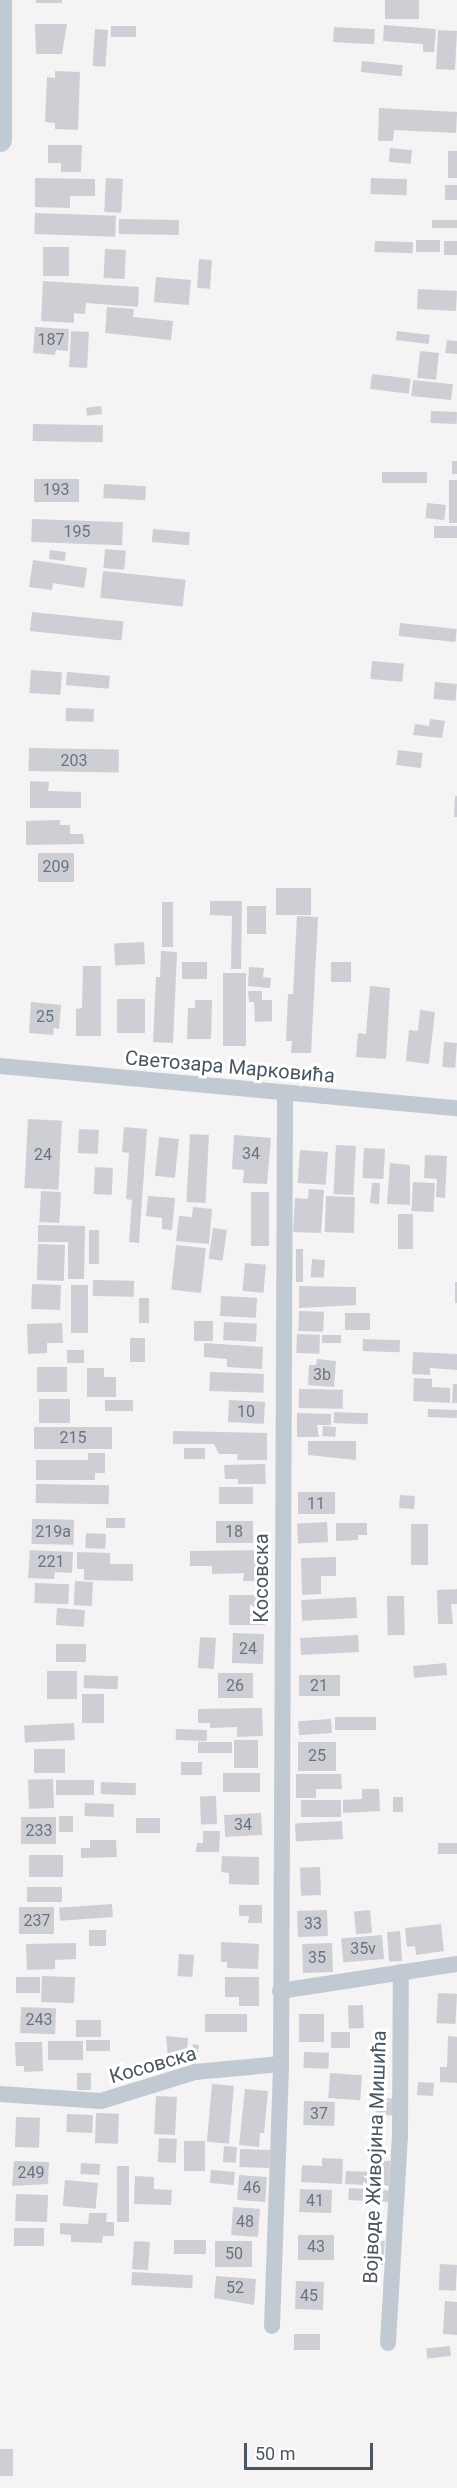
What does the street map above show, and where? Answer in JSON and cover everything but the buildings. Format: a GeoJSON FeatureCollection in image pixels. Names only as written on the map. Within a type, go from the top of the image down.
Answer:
{"type":"FeatureCollection","features":[{"type":"Feature","properties":{"kind":"street"},"geometry":{"type":"LineString","coordinates":[[0,0],[0,140]]}},
{"type":"Feature","properties":{"kind":"street","name":"Светозара Марковића"},"geometry":{"type":"LineString","coordinates":[[0,1066],[457,1108]]}},
{"type":"Feature","properties":{"kind":"street","name":"Косовска"},"geometry":{"type":"LineString","coordinates":[[272,2326],[280,2064],[285,1094]]}},
{"type":"Feature","properties":{"kind":"street"},"geometry":{"type":"LineString","coordinates":[[280,1991],[457,1964]]}},
{"type":"Feature","properties":{"kind":"street","name":"Војводе Живојина Мишића"},"geometry":{"type":"LineString","coordinates":[[388,2343],[400,2136],[401,1972]]}},
{"type":"Feature","properties":{"kind":"street","name":"Косовска"},"geometry":{"type":"LineString","coordinates":[[0,2094],[101,2101],[195,2072],[280,2064]]}}]}
